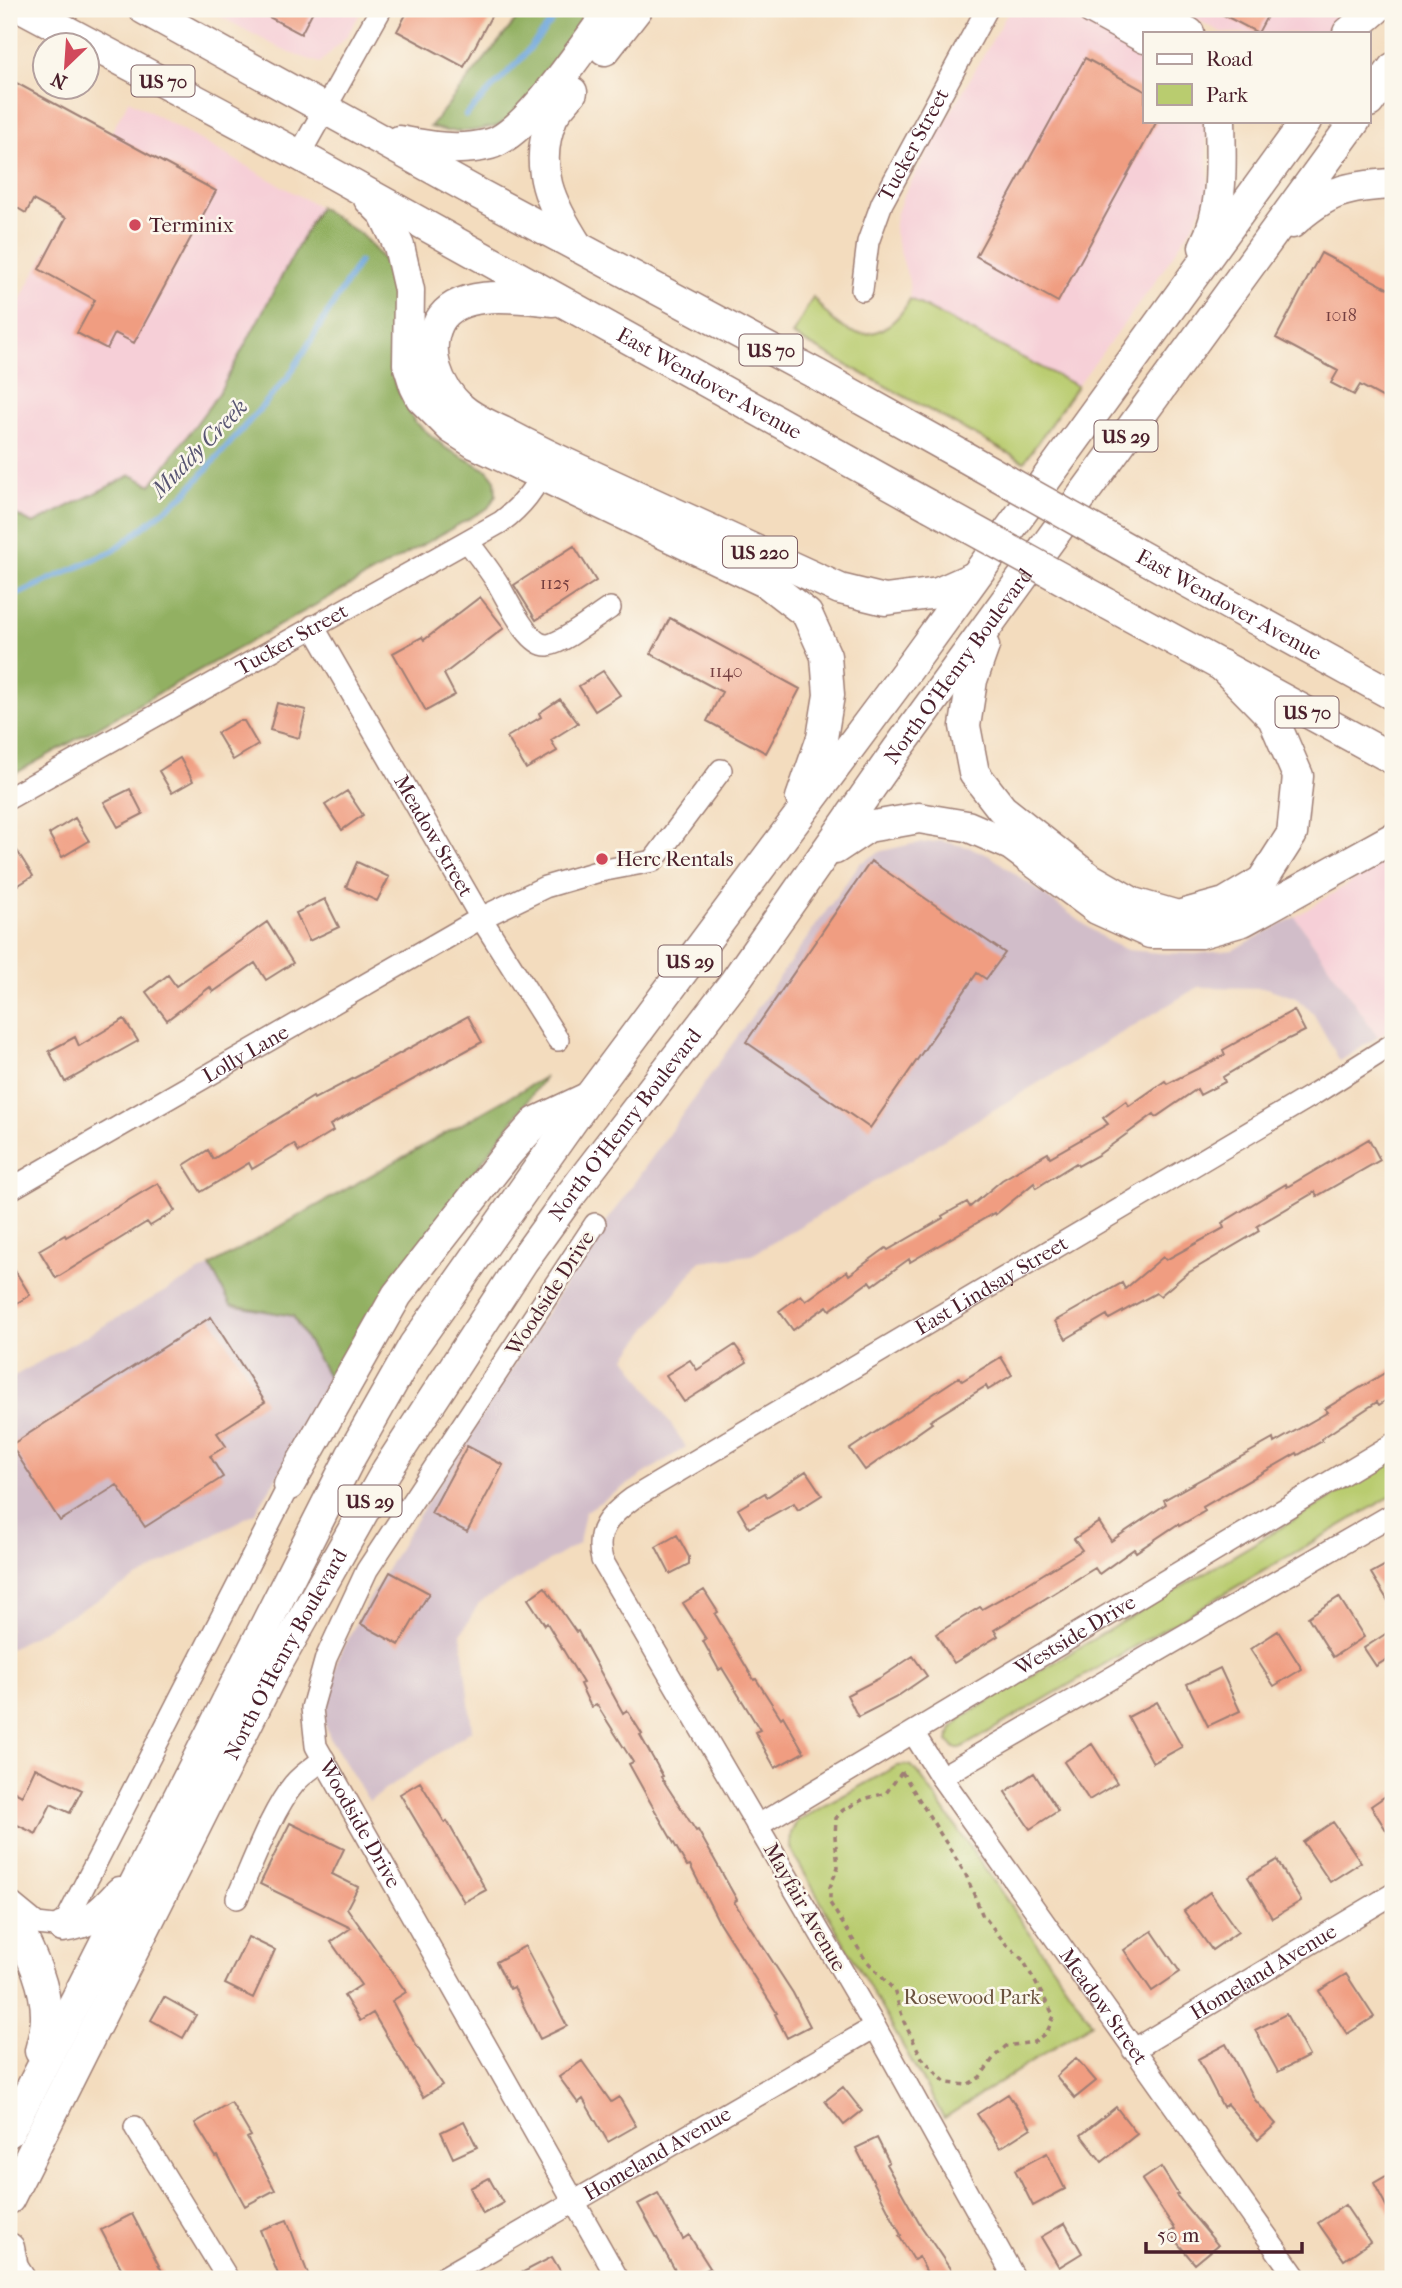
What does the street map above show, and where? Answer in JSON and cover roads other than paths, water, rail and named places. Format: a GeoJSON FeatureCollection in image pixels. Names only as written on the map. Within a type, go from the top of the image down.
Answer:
{"type":"FeatureCollection","features":[{"type":"Feature","properties":{"kind":"highway","name":"East Wendover Avenue"},"geometry":{"type":"LineString","coordinates":[[26,9],[299,155],[930,506],[1393,759]]}},
{"type":"Feature","properties":{"kind":"highway","name":"East Wendover Avenue"},"geometry":{"type":"LineString","coordinates":[[144,9],[325,110],[806,368],[1393,695]]}},
{"type":"Feature","properties":{"kind":"highway"},"geometry":{"type":"LineString","coordinates":[[373,136],[439,149],[465,149],[492,144],[533,113],[611,9]]}},
{"type":"Feature","properties":{"kind":"highway"},"geometry":{"type":"LineString","coordinates":[[578,247],[559,218],[547,189],[544,152],[553,117],[637,9]]}},
{"type":"Feature","properties":{"kind":"highway"},"geometry":{"type":"LineString","coordinates":[[1092,9],[1143,37]]}},
{"type":"Feature","properties":{"kind":"highway"},"geometry":{"type":"LineString","coordinates":[[1144,9],[1187,32]]}},
{"type":"Feature","properties":{"kind":"highway"},"geometry":{"type":"LineString","coordinates":[[1349,32],[1376,9]]}},
{"type":"Feature","properties":{"kind":"highway"},"geometry":{"type":"LineString","coordinates":[[1370,34],[1388,9]]}},
{"type":"Feature","properties":{"kind":"highway"},"geometry":{"type":"LineString","coordinates":[[1370,101],[1393,68]]}},
{"type":"Feature","properties":{"kind":"highway"},"geometry":{"type":"LineString","coordinates":[[1179,297],[1210,236],[1222,178],[1220,122]]}},
{"type":"Feature","properties":{"kind":"highway","name":"North O'Henry Boulevard"},"geometry":{"type":"LineString","coordinates":[[9,2132],[351,1456],[414,1346],[589,1097],[977,575],[1305,122]]}},
{"type":"Feature","properties":{"kind":"highway","name":"North O'Henry Boulevard"},"geometry":{"type":"LineString","coordinates":[[9,2199],[275,1668],[387,1470],[561,1207],[733,984],[820,859],[1354,122]]}},
{"type":"Feature","properties":{"kind":"highway"},"geometry":{"type":"LineString","coordinates":[[1258,254],[1315,202],[1358,186],[1393,184]]}},
{"type":"Feature","properties":{"kind":"highway"},"geometry":{"type":"LineString","coordinates":[[358,189],[384,214],[399,246],[409,290],[408,364],[421,398],[451,428],[476,443],[545,466],[767,583],[807,614],[825,656],[829,695],[822,738],[791,826]]}},
{"type":"Feature","properties":{"kind":"highway","name":"US 220"},"geometry":{"type":"LineString","coordinates":[[563,302],[486,297],[453,308],[441,319],[435,332],[432,358],[438,376],[461,409],[545,466],[840,589],[885,600],[938,593],[977,575]]}},
{"type":"Feature","properties":{"kind":"highway"},"geometry":{"type":"LineString","coordinates":[[995,618],[972,680],[965,726],[974,773],[1003,809],[1088,877],[1132,903],[1178,916],[1225,903],[1262,881],[1292,834],[1298,776],[1273,718],[1221,665]]}},
{"type":"Feature","properties":{"kind":"highway"},"geometry":{"type":"LineString","coordinates":[[1334,661],[1393,670]]}},
{"type":"Feature","properties":{"kind":"highway"},"geometry":{"type":"LineString","coordinates":[[820,859],[868,827],[919,818],[967,825],[1011,845],[1097,909],[1150,933],[1201,933],[1243,921],[1393,838]]}},
{"type":"Feature","properties":{"kind":"highway"},"geometry":{"type":"LineString","coordinates":[[289,1485],[397,1295],[508,1153],[536,1122],[589,1097]]}},
{"type":"Feature","properties":{"kind":"highway"},"geometry":{"type":"LineString","coordinates":[[63,1927],[80,1925],[97,1917],[138,1874]]}},
{"type":"Feature","properties":{"kind":"highway"},"geometry":{"type":"LineString","coordinates":[[9,1909],[38,1972],[45,2007],[46,2017],[34,2083]]}},
{"type":"Feature","properties":{"kind":"highway"},"geometry":{"type":"LineString","coordinates":[[9,2248],[13,2268],[20,2279]]}},
{"type":"Feature","properties":{"kind":"street"},"geometry":{"type":"LineString","coordinates":[[299,155],[381,9]]}},
{"type":"Feature","properties":{"kind":"street","name":"Tucker Street"},"geometry":{"type":"LineString","coordinates":[[862,290],[868,242],[881,203],[987,9]]}},
{"type":"Feature","properties":{"kind":"street","name":"Tucker Street"},"geometry":{"type":"LineString","coordinates":[[9,798],[501,522],[531,493],[545,466]]}},
{"type":"Feature","properties":{"kind":"street"},"geometry":{"type":"LineString","coordinates":[[468,542],[498,583],[525,629],[533,639],[542,644],[548,645],[565,637],[610,608]]}},
{"type":"Feature","properties":{"kind":"street","name":"Meadow Street"},"geometry":{"type":"LineString","coordinates":[[313,626],[481,918],[558,1040]]}},
{"type":"Feature","properties":{"kind":"street","name":"Lolly Lane"},"geometry":{"type":"LineString","coordinates":[[9,1190],[481,918],[545,887],[600,871],[653,861],[721,770]]}},
{"type":"Feature","properties":{"kind":"street","name":"East Lindsay Street"},"geometry":{"type":"LineString","coordinates":[[599,1535],[618,1509],[633,1498],[1314,1094],[1393,1044]]}},
{"type":"Feature","properties":{"kind":"street","name":"Woodside Drive"},"geometry":{"type":"LineString","coordinates":[[595,1224],[367,1570],[326,1658],[312,1709],[316,1746],[618,2279]]}},
{"type":"Feature","properties":{"kind":"street","name":"Westside Drive"},"geometry":{"type":"LineString","coordinates":[[757,1826],[1393,1444]]}},
{"type":"Feature","properties":{"kind":"street"},"geometry":{"type":"LineString","coordinates":[[9,1901],[37,1924],[63,1927],[289,1485]]}},
{"type":"Feature","properties":{"kind":"street"},"geometry":{"type":"LineString","coordinates":[[941,1777],[1393,1514]]}},
{"type":"Feature","properties":{"kind":"street","name":"Mayfair Avenue"},"geometry":{"type":"LineString","coordinates":[[599,1535],[602,1560],[875,2027],[1015,2279]]}},
{"type":"Feature","properties":{"kind":"street","name":"Meadow Street"},"geometry":{"type":"LineString","coordinates":[[914,1734],[941,1777],[1297,2279]]}},
{"type":"Feature","properties":{"kind":"street"},"geometry":{"type":"LineString","coordinates":[[237,1898],[287,1793],[295,1782],[324,1759]]}},
{"type":"Feature","properties":{"kind":"street","name":"Homeland Avenue"},"geometry":{"type":"LineString","coordinates":[[1133,2050],[1393,1894]]}},
{"type":"Feature","properties":{"kind":"street","name":"Homeland Avenue"},"geometry":{"type":"LineString","coordinates":[[441,2279],[875,2027]]}},
{"type":"Feature","properties":{"kind":"street"},"geometry":{"type":"LineString","coordinates":[[135,2127],[229,2279]]}},
{"type":"Feature","properties":{"kind":"waterway","name":"Muddy Creek"},"geometry":{"type":"LineString","coordinates":[[466,115],[520,60],[562,9]]}},
{"type":"Feature","properties":{"kind":"waterway","name":"Muddy Creek"},"geometry":{"type":"LineString","coordinates":[[9,598],[113,551],[184,495],[289,376],[359,262]]}},
{"type":"Feature","properties":{"kind":"place","name":"Terminix"},"geometry":{"type":"Point","coordinates":[135,225]}},
{"type":"Feature","properties":{"kind":"place","name":"Herc Rentals"},"geometry":{"type":"Point","coordinates":[602,859]}},
{"type":"Feature","properties":{"kind":"park label","name":"Rosewood Park"},"geometry":{"type":"Point","coordinates":[972,1997]}}]}
